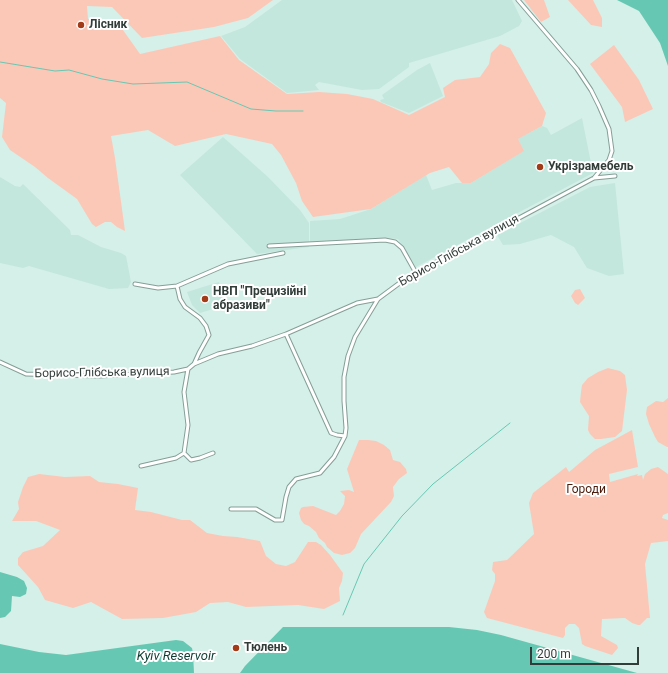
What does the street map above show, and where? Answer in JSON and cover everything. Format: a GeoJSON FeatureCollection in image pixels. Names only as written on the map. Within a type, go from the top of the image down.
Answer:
{"type":"FeatureCollection","features":[{"type":"Feature","properties":{"kind":"street","name":"Борисо-Глібська вулиця"},"geometry":{"type":"LineString","coordinates":[[0,362],[26,374],[98,376],[174,372],[188,369],[194,364],[218,354],[252,346],[286,334],[357,303],[378,299],[416,273],[594,178],[609,160],[612,151],[609,129],[602,111],[592,90],[577,69],[518,0]]}},
{"type":"Feature","properties":{"kind":"street","name":"Борисо-Глібська вулиця"},"geometry":{"type":"LineString","coordinates":[[594,178],[615,176]]}},
{"type":"Feature","properties":{"kind":"street"},"geometry":{"type":"LineString","coordinates":[[269,246],[386,240],[395,242],[402,248],[416,273]]}},
{"type":"Feature","properties":{"kind":"street"},"geometry":{"type":"LineString","coordinates":[[135,284],[158,288],[177,286],[228,264],[283,253]]}},
{"type":"Feature","properties":{"kind":"street"},"geometry":{"type":"LineString","coordinates":[[177,286],[180,299],[185,307],[200,318],[206,326],[209,335],[194,364]]}},
{"type":"Feature","properties":{"kind":"street"},"geometry":{"type":"LineString","coordinates":[[231,509],[256,509],[275,520],[282,520],[289,487],[296,479],[320,473],[334,457],[345,436],[344,377],[348,356],[356,337],[378,299]]}},
{"type":"Feature","properties":{"kind":"street"},"geometry":{"type":"LineString","coordinates":[[286,334],[331,433],[345,436]]}},
{"type":"Feature","properties":{"kind":"street"},"geometry":{"type":"LineString","coordinates":[[141,466],[176,458],[184,453],[188,425],[184,392],[188,369]]}},
{"type":"Feature","properties":{"kind":"street"},"geometry":{"type":"LineString","coordinates":[[184,453],[191,460],[213,453]]}},
{"type":"Feature","properties":{"kind":"shaded area"},"geometry":{"type":"Polygon","coordinates":[[[282,0],[512,0],[522,21],[519,26],[500,36],[409,63],[409,67],[379,89],[362,90],[319,82],[315,85],[319,90],[287,93],[240,59],[221,36],[245,27],[282,0]]]}},
{"type":"Feature","properties":{"kind":"shaded area"},"geometry":{"type":"Polygon","coordinates":[[[430,63],[443,96],[409,113],[381,102],[380,100],[384,99],[382,95],[417,70],[430,63]]]}},
{"type":"Feature","properties":{"kind":"shaded area"},"geometry":{"type":"Polygon","coordinates":[[[582,118],[593,173],[416,267],[398,239],[386,238],[310,242],[310,221],[340,219],[371,209],[426,175],[432,190],[456,183],[471,183],[523,151],[517,139],[542,126],[547,128],[551,135],[582,118]]]}},
{"type":"Feature","properties":{"kind":"shaded area"},"geometry":{"type":"Polygon","coordinates":[[[223,137],[268,177],[300,210],[309,223],[309,247],[257,254],[180,175],[223,137]]]}},
{"type":"Feature","properties":{"kind":"shaded area"},"geometry":{"type":"Polygon","coordinates":[[[0,177],[15,186],[20,187],[23,184],[70,230],[71,235],[78,235],[101,247],[126,256],[131,282],[128,288],[109,289],[29,266],[23,268],[0,263],[0,177]]]}},
{"type":"Feature","properties":{"kind":"shaded area"},"geometry":{"type":"Polygon","coordinates":[[[615,183],[624,274],[609,276],[587,268],[574,247],[551,235],[520,244],[503,245],[497,235],[590,187],[615,183]]]}},
{"type":"Feature","properties":{"kind":"shaded area"},"geometry":{"type":"Polygon","coordinates":[[[219,282],[223,306],[200,313],[192,305],[187,292],[219,282]]]}},
{"type":"Feature","properties":{"kind":"green space"},"geometry":{"type":"Polygon","coordinates":[[[0,0],[273,0],[248,18],[214,27],[142,38],[112,7],[87,6],[88,19],[118,23],[140,54],[220,36],[239,60],[287,94],[319,92],[347,94],[373,99],[409,115],[445,97],[443,88],[455,80],[480,77],[489,64],[491,53],[500,44],[510,48],[546,113],[542,126],[518,139],[524,151],[471,183],[462,183],[449,167],[430,173],[371,209],[313,217],[302,201],[296,183],[281,155],[272,144],[226,134],[175,146],[148,130],[111,136],[125,231],[111,222],[105,222],[96,227],[92,224],[77,199],[10,150],[2,137],[6,103],[0,98],[0,0]]]}},
{"type":"Feature","properties":{"kind":"green space"},"geometry":{"type":"Polygon","coordinates":[[[524,0],[544,0],[550,17],[541,22],[524,0]]]}},
{"type":"Feature","properties":{"kind":"green space"},"geometry":{"type":"Polygon","coordinates":[[[568,0],[593,0],[602,18],[602,27],[591,25],[568,0]]]}},
{"type":"Feature","properties":{"kind":"green space"},"geometry":{"type":"Polygon","coordinates":[[[614,45],[639,80],[653,109],[625,122],[622,107],[590,64],[614,45]]]}},
{"type":"Feature","properties":{"kind":"green space"},"geometry":{"type":"Polygon","coordinates":[[[580,289],[585,298],[578,305],[571,296],[575,290],[580,289]]]}},
{"type":"Feature","properties":{"kind":"green space"},"geometry":{"type":"Polygon","coordinates":[[[608,368],[620,371],[625,375],[627,390],[622,431],[615,437],[595,439],[588,430],[589,416],[580,402],[582,385],[588,378],[608,368]]]}},
{"type":"Feature","properties":{"kind":"green space"},"geometry":{"type":"Polygon","coordinates":[[[668,398],[667,447],[658,442],[646,414],[647,407],[656,401],[663,402],[668,398]]]}},
{"type":"Feature","properties":{"kind":"green space","name":"Городи"},"geometry":{"type":"Polygon","coordinates":[[[632,430],[638,467],[609,474],[610,482],[638,474],[637,476],[642,475],[643,480],[645,474],[651,469],[658,467],[668,474],[668,513],[663,515],[662,518],[668,520],[668,541],[651,543],[645,564],[650,618],[647,618],[640,625],[632,623],[625,618],[602,619],[601,636],[617,645],[618,648],[612,655],[582,644],[579,628],[575,624],[569,624],[565,628],[565,635],[563,638],[487,618],[484,612],[495,581],[495,574],[492,570],[493,562],[507,560],[534,534],[529,503],[533,493],[566,467],[569,472],[595,450],[632,430]]]}},
{"type":"Feature","properties":{"kind":"green space"},"geometry":{"type":"Polygon","coordinates":[[[359,440],[376,441],[384,445],[390,450],[393,460],[400,462],[406,469],[407,473],[399,479],[393,487],[394,496],[391,502],[361,534],[355,548],[350,553],[342,555],[334,553],[327,547],[316,532],[304,524],[299,513],[303,507],[313,506],[336,515],[340,511],[344,504],[345,496],[340,491],[349,490],[354,492],[347,469],[359,440]]]}},
{"type":"Feature","properties":{"kind":"green space"},"geometry":{"type":"Polygon","coordinates":[[[39,474],[65,477],[90,476],[99,482],[138,488],[135,510],[151,512],[182,520],[190,520],[207,533],[260,541],[266,556],[276,564],[286,566],[295,562],[308,542],[316,542],[321,545],[330,555],[343,573],[339,588],[340,601],[324,609],[298,605],[246,607],[228,602],[210,603],[196,612],[163,618],[122,619],[91,602],[73,608],[45,600],[38,587],[18,565],[18,558],[23,552],[43,546],[60,530],[36,521],[12,521],[19,509],[18,502],[28,477],[39,474]]]}},
{"type":"Feature","properties":{"kind":"water"},"geometry":{"type":"Polygon","coordinates":[[[617,0],[668,0],[668,66],[660,43],[639,11],[617,0]]]}},
{"type":"Feature","properties":{"kind":"water"},"geometry":{"type":"Polygon","coordinates":[[[0,572],[17,577],[24,581],[27,588],[26,594],[20,597],[12,596],[11,611],[5,617],[0,618],[0,572]]]}},
{"type":"Feature","properties":{"kind":"water","name":"Kyiv Reservoir"},"geometry":{"type":"Polygon","coordinates":[[[283,627],[449,627],[477,630],[501,635],[637,673],[240,673],[283,627]]]}},
{"type":"Feature","properties":{"kind":"water","name":"Kyiv Reservoir"},"geometry":{"type":"Polygon","coordinates":[[[176,640],[183,641],[192,648],[194,673],[0,673],[0,644],[39,652],[66,655],[176,640]]]}},
{"type":"Feature","properties":{"kind":"waterway"},"geometry":{"type":"LineString","coordinates":[[0,62],[55,71],[69,70],[102,79],[133,84],[187,82],[251,109],[303,111]]}},
{"type":"Feature","properties":{"kind":"waterway"},"geometry":{"type":"LineString","coordinates":[[343,615],[364,564],[402,516],[433,484],[510,423]]}},
{"type":"Feature","properties":{"kind":"place","name":"Лісник"},"geometry":{"type":"Point","coordinates":[81,25]}},
{"type":"Feature","properties":{"kind":"place","name":"Укрізрамебель"},"geometry":{"type":"Point","coordinates":[540,167]}},
{"type":"Feature","properties":{"kind":"place","name":"НВП \"Прецизійні абразиви\""},"geometry":{"type":"Point","coordinates":[205,299]}},
{"type":"Feature","properties":{"kind":"place","name":"Тюлень"},"geometry":{"type":"Point","coordinates":[236,648]}}]}
